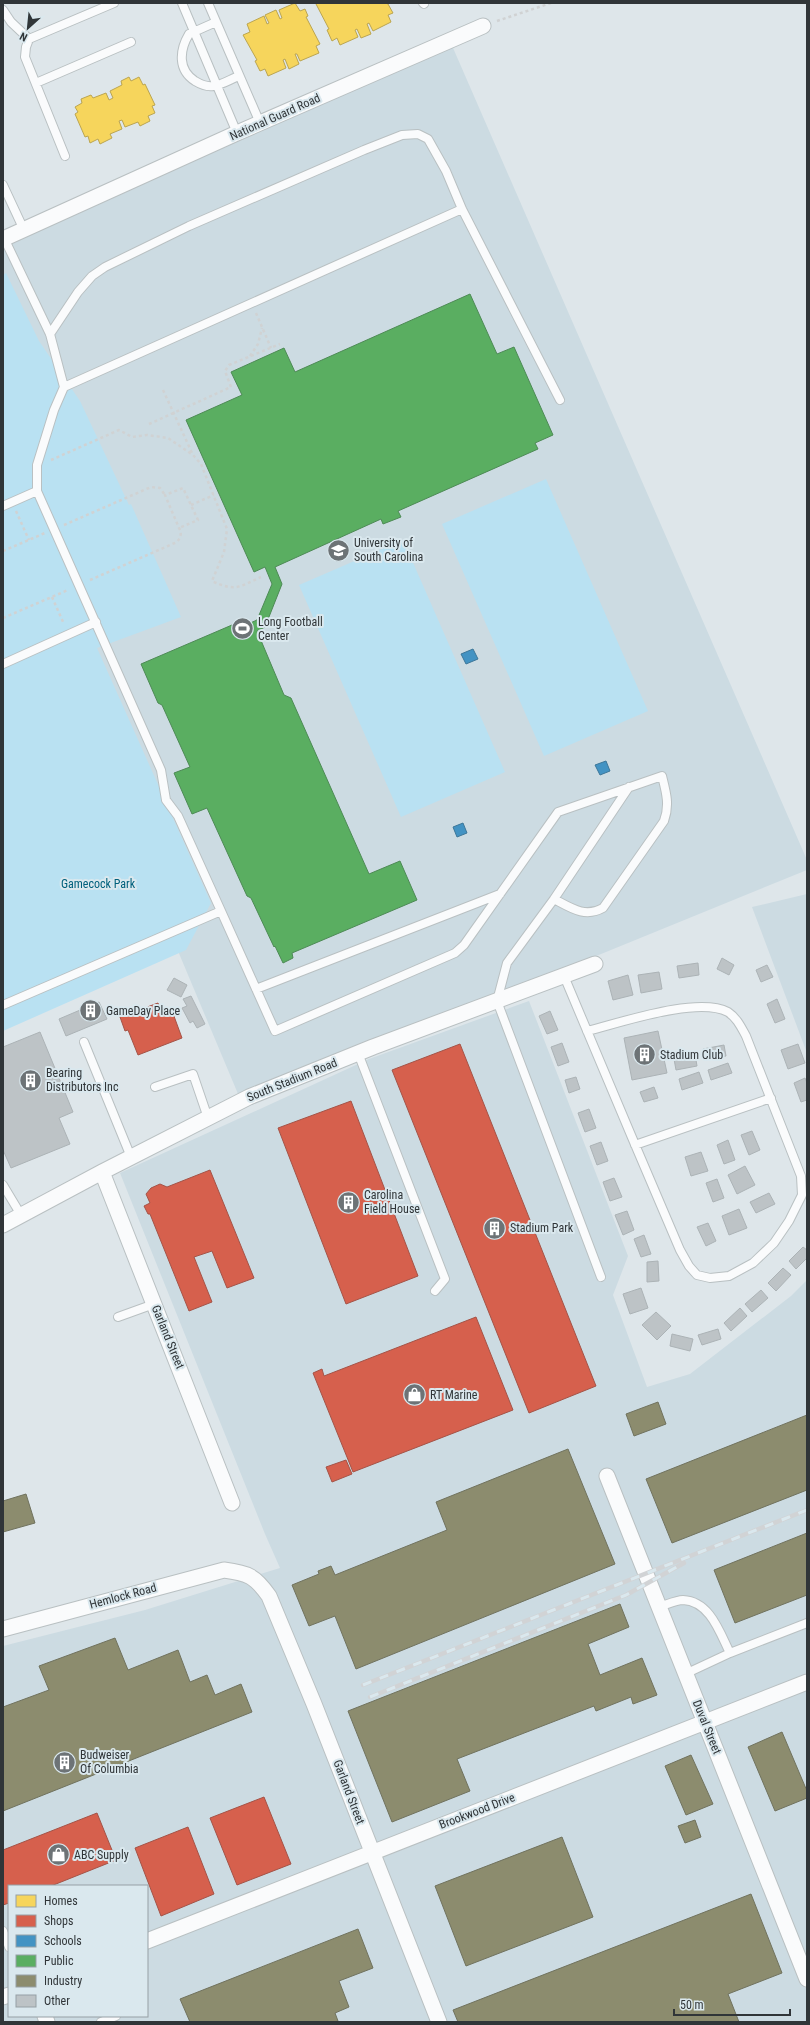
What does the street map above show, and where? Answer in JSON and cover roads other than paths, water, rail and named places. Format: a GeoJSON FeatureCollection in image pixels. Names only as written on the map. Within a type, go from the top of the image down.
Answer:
{"type":"FeatureCollection","features":[{"type":"Feature","properties":{"kind":"street","name":"National Guard Road"},"geometry":{"type":"LineString","coordinates":[[4,239],[237,133],[483,26]]}},
{"type":"Feature","properties":{"kind":"street","name":"South Stadium Road"},"geometry":{"type":"LineString","coordinates":[[3,1225],[102,1172],[249,1097],[358,1053],[595,964]]}},
{"type":"Feature","properties":{"kind":"street","name":"Garland Street"},"geometry":{"type":"LineString","coordinates":[[102,1172],[232,1503]]}},
{"type":"Feature","properties":{"kind":"street","name":"Duval Street"},"geometry":{"type":"LineString","coordinates":[[606,1476],[807,1979]]}},
{"type":"Feature","properties":{"kind":"street","name":"Hemlock Road"},"geometry":{"type":"LineString","coordinates":[[3,1628],[218,1571],[224,1570],[244,1572]]}},
{"type":"Feature","properties":{"kind":"street","name":"Garland Street"},"geometry":{"type":"LineString","coordinates":[[244,1572],[259,1581],[269,1596],[314,1704],[439,2022]]}},
{"type":"Feature","properties":{"kind":"street","name":"Brookwood Drive"},"geometry":{"type":"LineString","coordinates":[[148,1941],[807,1682]]}},
{"type":"Feature","properties":{"kind":"lane"},"geometry":{"type":"LineString","coordinates":[[65,156],[25,57],[26,47],[29,39],[114,3]]}},
{"type":"Feature","properties":{"kind":"lane"},"geometry":{"type":"LineString","coordinates":[[182,3],[237,133]]}},
{"type":"Feature","properties":{"kind":"lane"},"geometry":{"type":"LineString","coordinates":[[208,3],[260,123]]}},
{"type":"Feature","properties":{"kind":"lane"},"geometry":{"type":"LineString","coordinates":[[3,10],[11,22],[29,39]]}},
{"type":"Feature","properties":{"kind":"lane"},"geometry":{"type":"LineString","coordinates":[[216,22],[194,31],[185,41],[182,66],[187,74],[198,83],[211,86],[239,76]]}},
{"type":"Feature","properties":{"kind":"lane"},"geometry":{"type":"LineString","coordinates":[[36,83],[131,42]]}},
{"type":"Feature","properties":{"kind":"lane"},"geometry":{"type":"LineString","coordinates":[[50,334],[78,292],[92,276],[105,267],[189,226],[402,135],[418,134],[428,139],[446,171],[462,209],[560,400]]}},
{"type":"Feature","properties":{"kind":"lane"},"geometry":{"type":"LineString","coordinates":[[3,185],[24,230]]}},
{"type":"Feature","properties":{"kind":"lane"},"geometry":{"type":"LineString","coordinates":[[64,387],[462,209]]}},
{"type":"Feature","properties":{"kind":"lane"},"geometry":{"type":"LineString","coordinates":[[4,239],[50,334],[64,387],[54,410],[37,465],[37,491],[161,770],[166,800],[178,816],[275,1031],[455,953],[464,945],[558,812],[662,776],[668,798],[668,811],[664,821],[603,908],[595,913],[579,912],[554,899]]}},
{"type":"Feature","properties":{"kind":"lane"},"geometry":{"type":"LineString","coordinates":[[3,506],[37,491]]}},
{"type":"Feature","properties":{"kind":"lane"},"geometry":{"type":"LineString","coordinates":[[3,664],[96,622]]}},
{"type":"Feature","properties":{"kind":"lane"},"geometry":{"type":"LineString","coordinates":[[601,1277],[497,1001],[507,963],[554,899],[629,787]]}},
{"type":"Feature","properties":{"kind":"lane"},"geometry":{"type":"LineString","coordinates":[[256,989],[501,894]]}},
{"type":"Feature","properties":{"kind":"lane"},"geometry":{"type":"LineString","coordinates":[[3,1005],[221,911]]}},
{"type":"Feature","properties":{"kind":"lane"},"geometry":{"type":"LineString","coordinates":[[564,976],[587,1031],[635,1145],[680,1250],[689,1266],[697,1275],[710,1278],[729,1276],[753,1263],[774,1243],[789,1221],[802,1195],[802,1176],[746,1036],[738,1020],[727,1012],[712,1007],[680,1009],[587,1031]]}},
{"type":"Feature","properties":{"kind":"lane"},"geometry":{"type":"LineString","coordinates":[[84,1042],[132,1157]]}},
{"type":"Feature","properties":{"kind":"lane"},"geometry":{"type":"LineString","coordinates":[[358,1053],[445,1279],[435,1291]]}},
{"type":"Feature","properties":{"kind":"lane"},"geometry":{"type":"LineString","coordinates":[[155,1087],[193,1074],[208,1118]]}},
{"type":"Feature","properties":{"kind":"lane"},"geometry":{"type":"LineString","coordinates":[[635,1145],[771,1098]]}},
{"type":"Feature","properties":{"kind":"lane"},"geometry":{"type":"LineString","coordinates":[[3,1185],[21,1215]]}},
{"type":"Feature","properties":{"kind":"lane"},"geometry":{"type":"LineString","coordinates":[[118,1317],[154,1304]]}},
{"type":"Feature","properties":{"kind":"lane"},"geometry":{"type":"LineString","coordinates":[[659,1607],[683,1600],[702,1606],[718,1627],[730,1653]]}},
{"type":"Feature","properties":{"kind":"lane"},"geometry":{"type":"LineString","coordinates":[[685,1674],[730,1653],[807,1623]]}},
{"type":"Feature","properties":{"kind":"lane"},"geometry":{"type":"LineString","coordinates":[[3,1931],[8,1944]]}},
{"type":"Feature","properties":{"kind":"lane"},"geometry":{"type":"LineString","coordinates":[[101,2022],[114,2017]]}},
{"type":"Feature","properties":{"kind":"railway"},"geometry":{"type":"LineString","coordinates":[[363,1685],[807,1510]]}},
{"type":"Feature","properties":{"kind":"railway"},"geometry":{"type":"LineString","coordinates":[[370,1697],[626,1595],[684,1563]]}},
{"type":"Feature","properties":{"kind":"place","name":"University of South Carolina"},"geometry":{"type":"Point","coordinates":[338,550]}},
{"type":"Feature","properties":{"kind":"place","name":"Long Football Center"},"geometry":{"type":"Point","coordinates":[242,629]}},
{"type":"Feature","properties":{"kind":"place","name":"GameDay Place"},"geometry":{"type":"Point","coordinates":[91,1011]}},
{"type":"Feature","properties":{"kind":"place","name":"Stadium Club"},"geometry":{"type":"Point","coordinates":[645,1055]}},
{"type":"Feature","properties":{"kind":"place","name":"Bearing Distributors Inc"},"geometry":{"type":"Point","coordinates":[31,1080]}},
{"type":"Feature","properties":{"kind":"place","name":"Carolina Field House"},"geometry":{"type":"Point","coordinates":[348,1202]}},
{"type":"Feature","properties":{"kind":"place","name":"Stadium Park"},"geometry":{"type":"Point","coordinates":[494,1228]}},
{"type":"Feature","properties":{"kind":"place","name":"RT Marine"},"geometry":{"type":"Point","coordinates":[415,1395]}},
{"type":"Feature","properties":{"kind":"place","name":"Budweiser Of Columbia"},"geometry":{"type":"Point","coordinates":[65,1762]}},
{"type":"Feature","properties":{"kind":"place","name":"ABC Supply"},"geometry":{"type":"Point","coordinates":[58,1855]}},
{"type":"Feature","properties":{"kind":"park label","name":"Gamecock Park"},"geometry":{"type":"Point","coordinates":[98,884]}}]}
